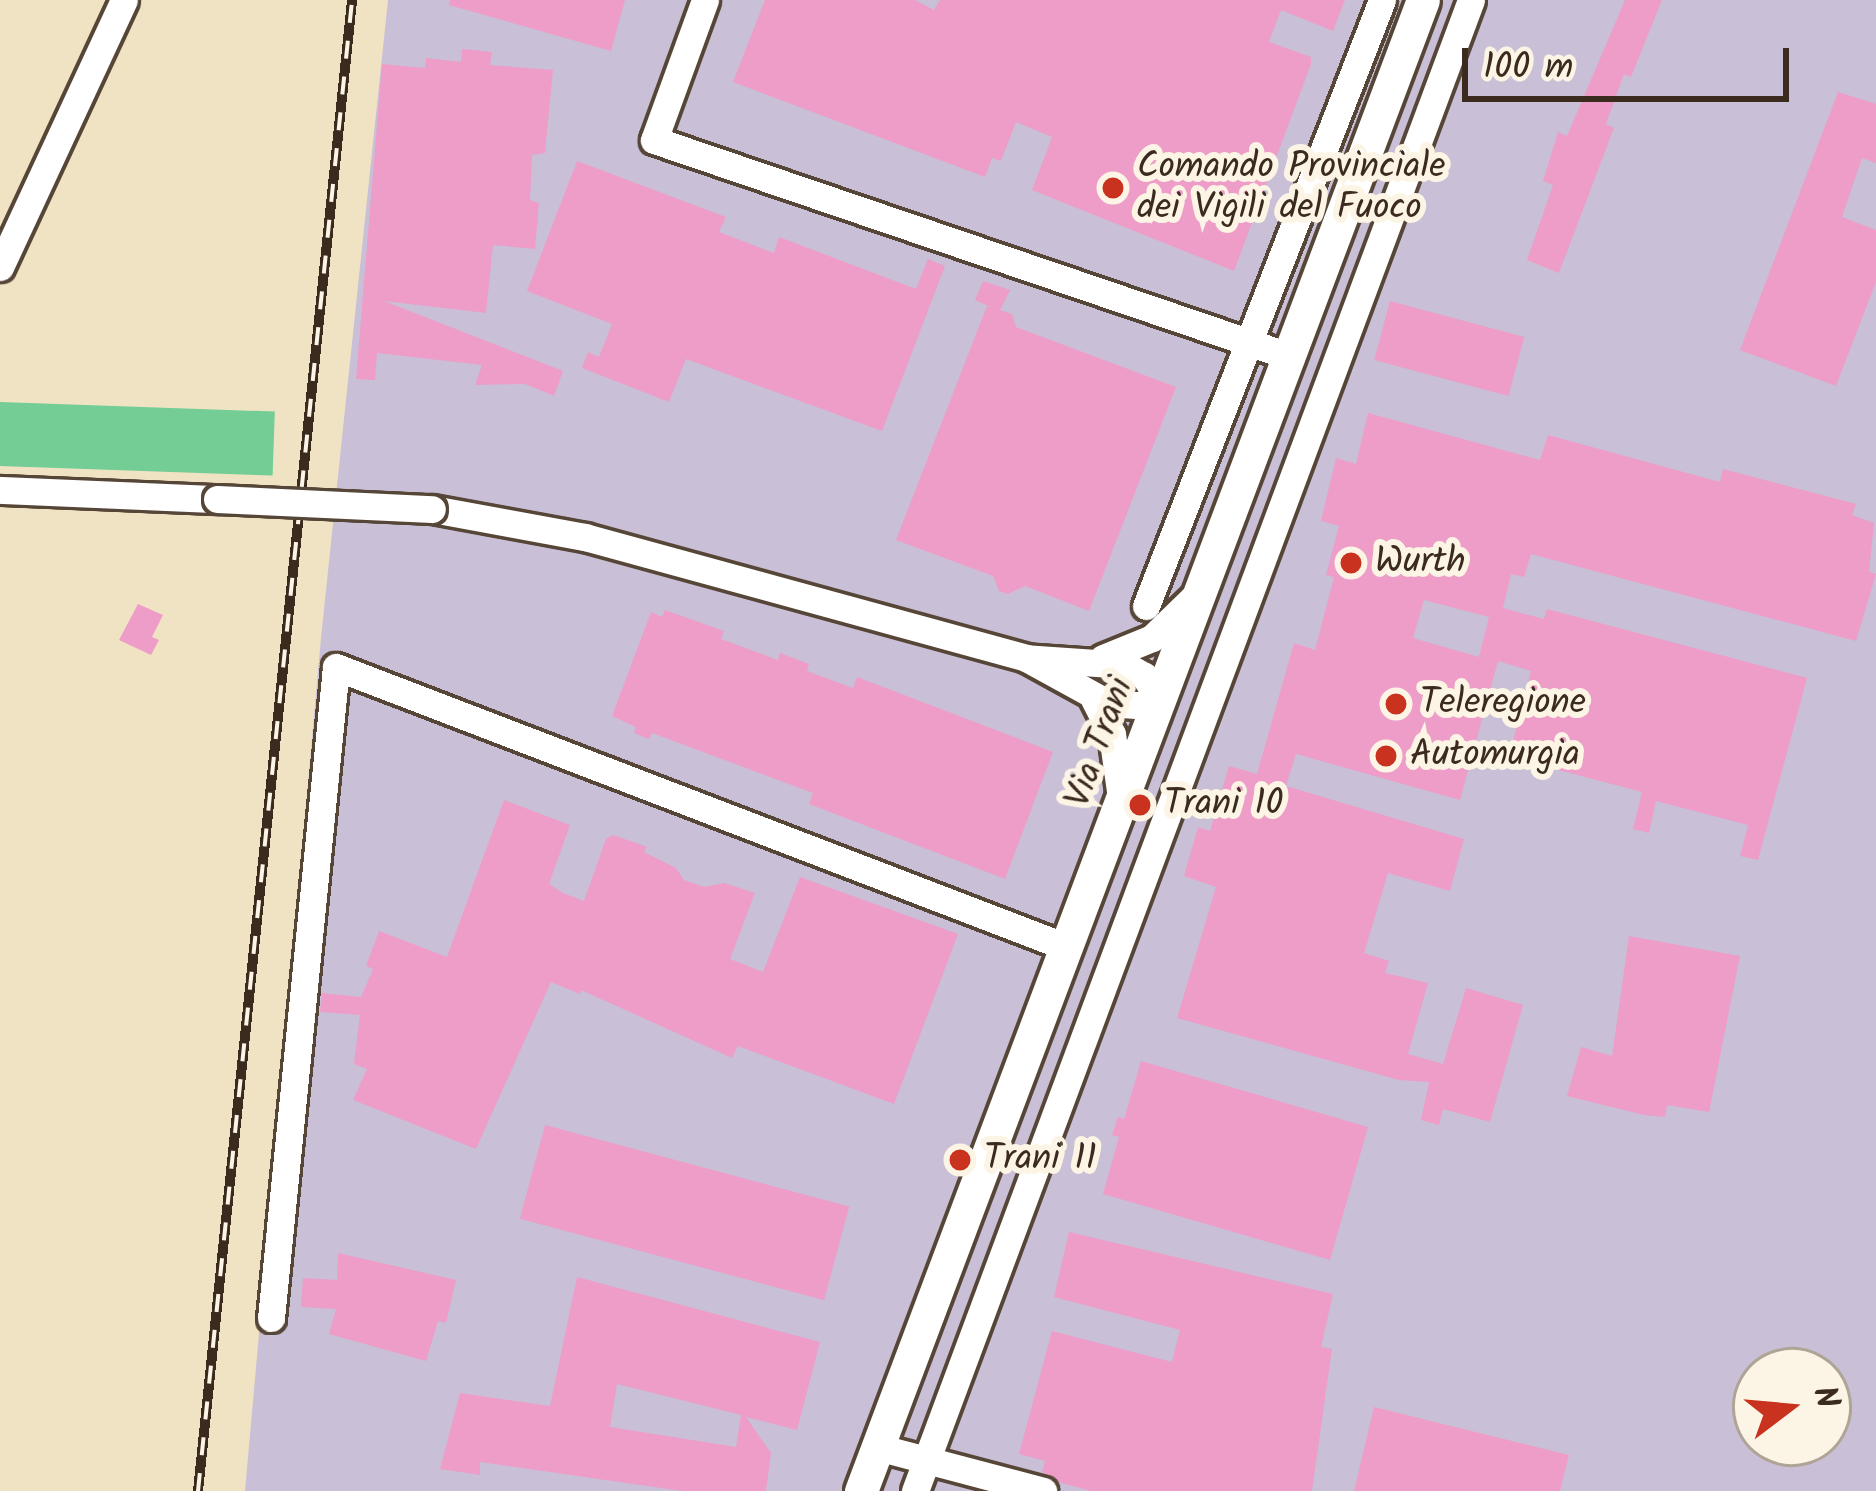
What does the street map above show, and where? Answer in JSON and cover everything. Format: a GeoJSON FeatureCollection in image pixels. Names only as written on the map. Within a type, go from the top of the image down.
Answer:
{"type":"FeatureCollection","features":[{"type":"Feature","properties":{"kind":"main road","name":"Via Trani"},"geometry":{"type":"LineString","coordinates":[[861,1491],[1418,11]]}},
{"type":"Feature","properties":{"kind":"street"},"geometry":{"type":"LineString","coordinates":[[0,267],[124,0]]}},
{"type":"Feature","properties":{"kind":"street"},"geometry":{"type":"LineString","coordinates":[[705,0],[653,140],[1289,356]]}},
{"type":"Feature","properties":{"kind":"street"},"geometry":{"type":"LineString","coordinates":[[1146,606],[1382,0]]}},
{"type":"Feature","properties":{"kind":"street"},"geometry":{"type":"LineString","coordinates":[[915,1491],[1471,0]]}},
{"type":"Feature","properties":{"kind":"street","name":"Via Trani"},"geometry":{"type":"LineString","coordinates":[[1418,11],[1459,32]]}},
{"type":"Feature","properties":{"kind":"street"},"geometry":{"type":"LineString","coordinates":[[0,490],[432,509],[585,537],[1027,658],[1132,668],[1159,698],[1130,706],[1094,699],[1027,658]]}},
{"type":"Feature","properties":{"kind":"street"},"geometry":{"type":"LineString","coordinates":[[1217,539],[1265,549]]}},
{"type":"Feature","properties":{"kind":"street"},"geometry":{"type":"LineString","coordinates":[[1089,661],[1141,645],[1197,594]]}},
{"type":"Feature","properties":{"kind":"street"},"geometry":{"type":"LineString","coordinates":[[272,1318],[336,667],[1066,947]]}},
{"type":"Feature","properties":{"kind":"street"},"geometry":{"type":"LineString","coordinates":[[1094,699],[1116,749],[1121,802]]}},
{"type":"Feature","properties":{"kind":"street"},"geometry":{"type":"LineString","coordinates":[[1088,889],[1133,901]]}},
{"type":"Feature","properties":{"kind":"street"},"geometry":{"type":"LineString","coordinates":[[878,1447],[1043,1491]]}},
{"type":"Feature","properties":{"kind":"shaded area"},"geometry":{"type":"Polygon","coordinates":[[[388,0],[1876,0],[1876,1491],[245,1491],[321,638],[388,0]]]}},
{"type":"Feature","properties":{"kind":"green space"},"geometry":{"type":"Polygon","coordinates":[[[0,402],[275,412],[273,476],[0,466],[0,402]]]}},
{"type":"Feature","properties":{"kind":"building"},"geometry":{"type":"Polygon","coordinates":[[[450,0],[625,0],[611,51],[449,5],[450,0]]]}},
{"type":"Feature","properties":{"kind":"building"},"geometry":{"type":"Polygon","coordinates":[[[765,0],[915,0],[934,10],[940,0],[1345,0],[1333,31],[1281,10],[1269,42],[1311,57],[1311,64],[1234,271],[1032,190],[1052,137],[1016,122],[1001,161],[992,158],[985,177],[733,82],[765,0]]]}},
{"type":"Feature","properties":{"kind":"building"},"geometry":{"type":"Polygon","coordinates":[[[1625,0],[1662,0],[1631,77],[1624,74],[1606,124],[1614,128],[1559,273],[1527,260],[1553,185],[1543,181],[1558,132],[1567,136],[1625,0]]]}},
{"type":"Feature","properties":{"kind":"building"},"geometry":{"type":"Polygon","coordinates":[[[462,49],[492,52],[490,65],[553,70],[545,153],[532,155],[530,200],[539,203],[535,249],[493,245],[486,313],[384,301],[563,371],[554,396],[525,384],[475,385],[482,365],[377,353],[375,380],[356,379],[382,64],[425,68],[426,58],[461,62],[462,49]]]}},
{"type":"Feature","properties":{"kind":"building"},"geometry":{"type":"Polygon","coordinates":[[[1838,92],[1876,104],[1876,163],[1862,158],[1842,217],[1876,230],[1876,282],[1836,386],[1740,350],[1838,92]]]}},
{"type":"Feature","properties":{"kind":"building"},"geometry":{"type":"Polygon","coordinates":[[[577,161],[726,217],[719,232],[774,253],[779,237],[916,289],[928,259],[945,266],[882,431],[686,359],[669,402],[582,368],[588,352],[599,357],[612,324],[527,291],[577,161]]]}},
{"type":"Feature","properties":{"kind":"building"},"geometry":{"type":"Polygon","coordinates":[[[983,281],[1010,290],[1000,310],[1012,314],[1016,327],[1176,387],[1089,611],[1025,586],[1008,594],[999,591],[993,576],[896,540],[987,306],[995,309],[975,300],[983,281]]]}},
{"type":"Feature","properties":{"kind":"building"},"geometry":{"type":"Polygon","coordinates":[[[1390,301],[1524,337],[1508,396],[1374,360],[1390,301]]]}},
{"type":"Feature","properties":{"kind":"building"},"geometry":{"type":"Polygon","coordinates":[[[1368,413],[1540,460],[1548,435],[1720,482],[1723,469],[1856,504],[1852,515],[1874,523],[1869,572],[1876,574],[1856,641],[1531,554],[1524,577],[1511,574],[1503,608],[1544,619],[1547,609],[1807,678],[1758,860],[1740,856],[1748,825],[1656,801],[1649,833],[1633,829],[1642,792],[1509,757],[1531,671],[1498,661],[1460,800],[1296,754],[1286,786],[1464,839],[1450,891],[1388,873],[1364,953],[1389,961],[1385,973],[1428,983],[1408,1054],[1443,1064],[1466,988],[1523,1005],[1490,1122],[1443,1109],[1439,1125],[1421,1120],[1429,1082],[1399,1080],[1177,1018],[1216,887],[1184,876],[1198,827],[1210,831],[1229,766],[1257,774],[1294,643],[1315,650],[1334,577],[1326,575],[1339,526],[1321,521],[1336,458],[1356,464],[1368,413]],[[1424,600],[1413,638],[1479,657],[1489,617],[1424,600]]]}},
{"type":"Feature","properties":{"kind":"building"},"geometry":{"type":"Polygon","coordinates":[[[138,604],[163,615],[152,637],[159,640],[151,655],[119,640],[138,604]]]}},
{"type":"Feature","properties":{"kind":"building"},"geometry":{"type":"Polygon","coordinates":[[[665,610],[724,631],[721,639],[778,660],[780,653],[809,664],[807,671],[853,688],[857,677],[1053,752],[1005,879],[809,804],[813,793],[652,733],[649,739],[634,733],[636,727],[612,716],[651,612],[662,617],[665,610]]]}},
{"type":"Feature","properties":{"kind":"building"},"geometry":{"type":"Polygon","coordinates":[[[504,800],[570,825],[549,884],[584,901],[606,839],[613,835],[647,847],[644,852],[676,868],[684,880],[704,887],[724,883],[755,893],[730,959],[763,972],[800,877],[958,934],[894,1104],[738,1046],[732,1058],[581,990],[580,994],[551,982],[476,1149],[353,1100],[367,1069],[354,1064],[360,1015],[320,1012],[322,993],[361,997],[373,969],[366,966],[379,931],[447,957],[504,800]]]}},
{"type":"Feature","properties":{"kind":"building"},"geometry":{"type":"Polygon","coordinates":[[[1629,936],[1740,956],[1709,1112],[1667,1105],[1665,1117],[1644,1115],[1567,1096],[1581,1047],[1612,1056],[1629,936]]]}},
{"type":"Feature","properties":{"kind":"building"},"geometry":{"type":"Polygon","coordinates":[[[1141,1061],[1368,1127],[1330,1260],[1103,1194],[1119,1137],[1112,1135],[1118,1117],[1124,1119],[1141,1061]]]}},
{"type":"Feature","properties":{"kind":"building"},"geometry":{"type":"Polygon","coordinates":[[[545,1125],[849,1207],[824,1300],[520,1219],[545,1125]]]}},
{"type":"Feature","properties":{"kind":"building"},"geometry":{"type":"Polygon","coordinates":[[[1069,1232],[1333,1294],[1321,1347],[1332,1349],[1312,1491],[1091,1491],[1058,1482],[1042,1472],[1045,1461],[1019,1454],[1052,1331],[1172,1362],[1180,1330],[1054,1297],[1069,1232]]]}},
{"type":"Feature","properties":{"kind":"building"},"geometry":{"type":"Polygon","coordinates":[[[338,1253],[456,1280],[446,1323],[438,1321],[426,1361],[329,1334],[336,1309],[301,1307],[303,1278],[337,1280],[338,1253]]]}},
{"type":"Feature","properties":{"kind":"building"},"geometry":{"type":"Polygon","coordinates":[[[577,1277],[820,1342],[797,1430],[746,1417],[771,1453],[766,1491],[682,1491],[480,1462],[480,1475],[440,1469],[460,1393],[550,1406],[577,1277]],[[617,1384],[610,1427],[736,1447],[741,1415],[617,1384]]]}},
{"type":"Feature","properties":{"kind":"building"},"geometry":{"type":"Polygon","coordinates":[[[1374,1407],[1569,1455],[1560,1491],[1354,1491],[1374,1407]]]}},
{"type":"Feature","properties":{"kind":"railway"},"geometry":{"type":"LineString","coordinates":[[198,1491],[352,0]]}},
{"type":"Feature","properties":{"kind":"place","name":"Comando Provinciale dei Vigili del Fuoco"},"geometry":{"type":"Point","coordinates":[1113,188]}},
{"type":"Feature","properties":{"kind":"place","name":"Wurth"},"geometry":{"type":"Point","coordinates":[1351,563]}},
{"type":"Feature","properties":{"kind":"place","name":"Teleregione"},"geometry":{"type":"Point","coordinates":[1396,704]}},
{"type":"Feature","properties":{"kind":"place","name":"Automurgia"},"geometry":{"type":"Point","coordinates":[1386,756]}},
{"type":"Feature","properties":{"kind":"place","name":"Trani 10"},"geometry":{"type":"Point","coordinates":[1140,805]}},
{"type":"Feature","properties":{"kind":"place","name":"Trani 11"},"geometry":{"type":"Point","coordinates":[960,1160]}}]}
